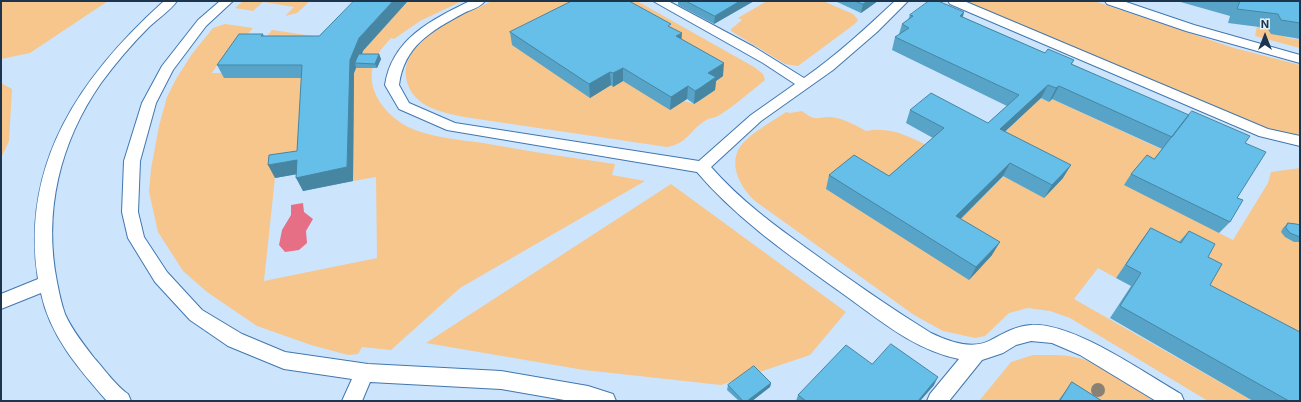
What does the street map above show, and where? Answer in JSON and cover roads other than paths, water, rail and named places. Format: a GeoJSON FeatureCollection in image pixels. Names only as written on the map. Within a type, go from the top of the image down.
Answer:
{"type":"FeatureCollection","features":[{"type":"Feature","properties":{"kind":"lane"},"geometry":{"type":"LineString","coordinates":[[121,401],[80,356],[56,314],[46,275],[42,224],[47,183],[59,148],[85,95],[115,55],[131,37],[171,1]]}},
{"type":"Feature","properties":{"kind":"lane"},"geometry":{"type":"LineString","coordinates":[[227,1],[202,23],[167,69],[149,103],[132,161],[130,212],[136,238],[161,277],[196,315],[235,340],[284,360],[364,373],[501,380],[588,395],[606,401]]}},
{"type":"Feature","properties":{"kind":"lane"},"geometry":{"type":"LineString","coordinates":[[480,1],[442,20],[415,39],[397,62],[392,85],[404,106],[452,126],[702,167],[718,186],[760,223],[899,323],[940,347],[975,354],[996,347],[1011,338],[1031,333],[1053,335],[1087,348],[1174,401]]}},
{"type":"Feature","properties":{"kind":"lane"},"geometry":{"type":"LineString","coordinates":[[658,1],[749,48],[775,63],[803,83]]}},
{"type":"Feature","properties":{"kind":"lane"},"geometry":{"type":"LineString","coordinates":[[702,167],[756,118],[803,83],[828,67],[902,1]]}},
{"type":"Feature","properties":{"kind":"lane"},"geometry":{"type":"LineString","coordinates":[[954,1],[1264,133],[1300,141]]}},
{"type":"Feature","properties":{"kind":"lane"},"geometry":{"type":"LineString","coordinates":[[1112,1],[1190,28],[1300,59]]}},
{"type":"Feature","properties":{"kind":"lane"},"geometry":{"type":"LineString","coordinates":[[1,302],[46,275]]}},
{"type":"Feature","properties":{"kind":"lane"},"geometry":{"type":"LineString","coordinates":[[937,401],[975,354]]}},
{"type":"Feature","properties":{"kind":"lane"},"geometry":{"type":"LineString","coordinates":[[352,401],[364,373]]}}]}
